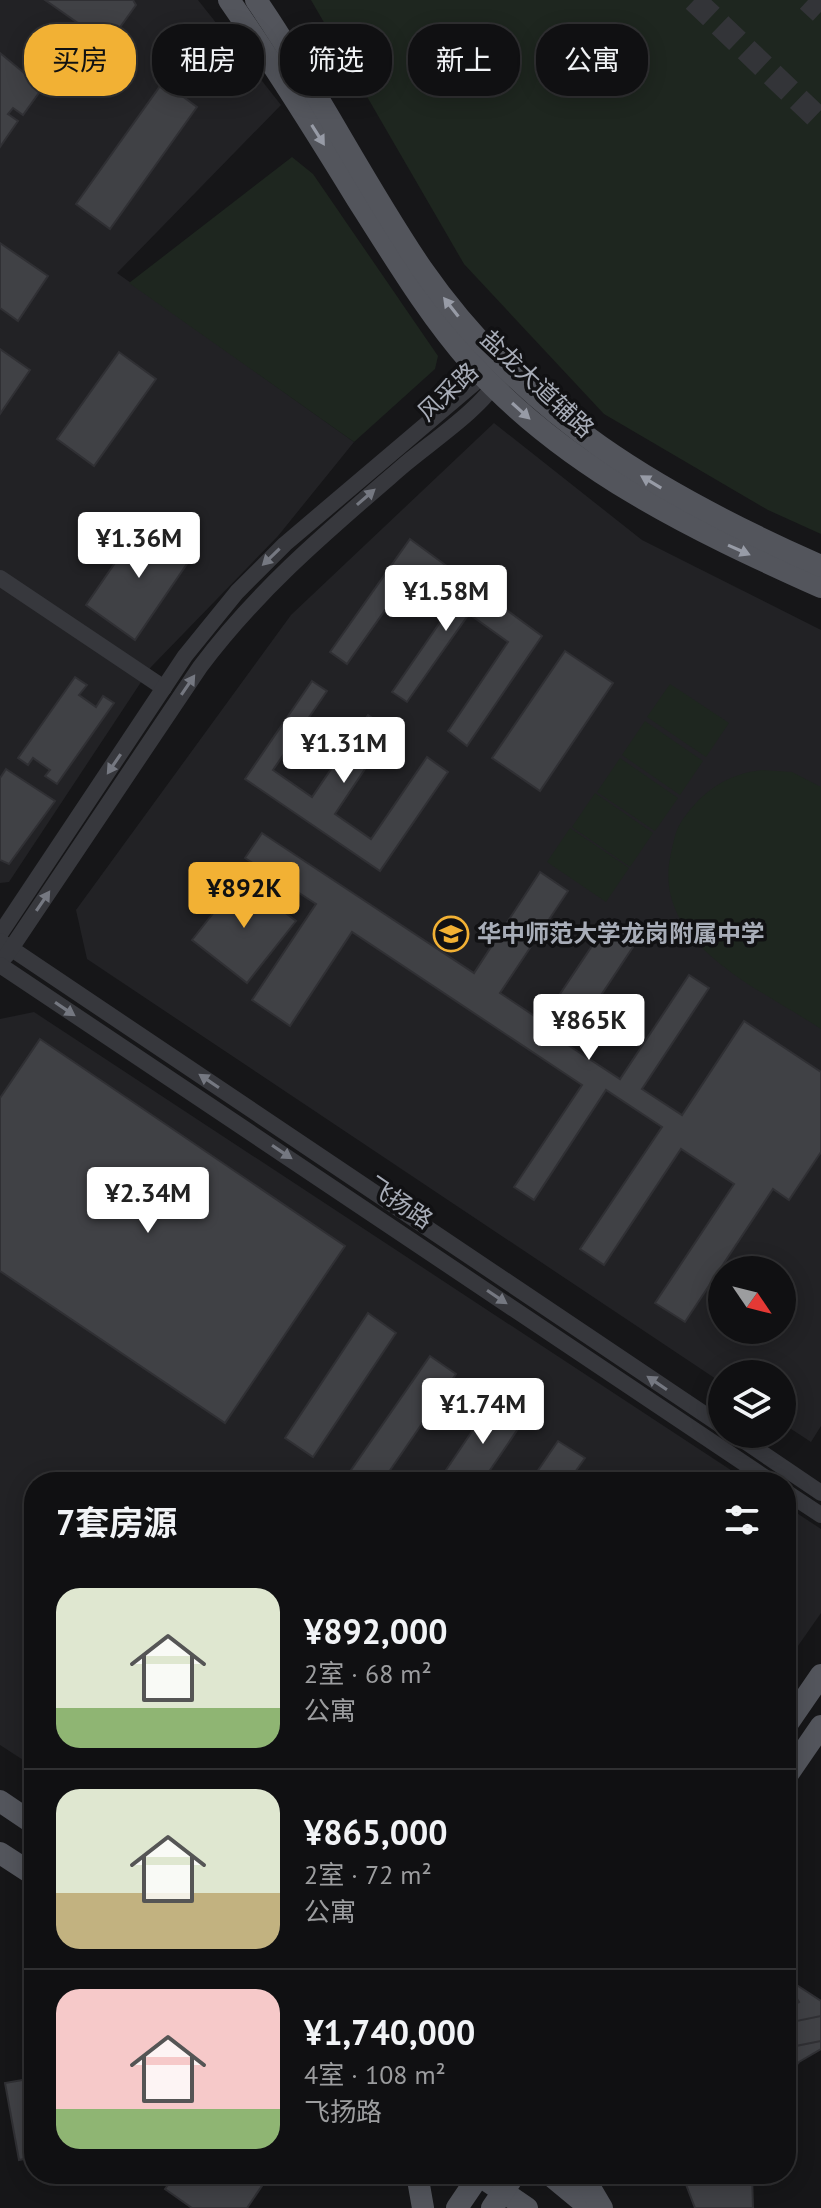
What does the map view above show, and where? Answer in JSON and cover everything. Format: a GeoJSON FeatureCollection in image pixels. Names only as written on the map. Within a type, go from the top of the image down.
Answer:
{"type":"FeatureCollection","features":[{"type":"Feature","properties":{"kind":"main road","name":"盐龙大道辅路"},"geometry":{"type":"LineString","coordinates":[[229,0],[302,109],[406,277],[444,331],[493,375],[565,448],[630,492],[726,544],[821,587]]}},
{"type":"Feature","properties":{"kind":"main road","name":"盐龙大道辅路"},"geometry":{"type":"LineString","coordinates":[[256,0],[421,267],[468,328],[493,375],[646,480],[737,529],[821,566]]}},
{"type":"Feature","properties":{"kind":"main road"},"geometry":{"type":"LineString","coordinates":[[796,1711],[821,1675]]}},
{"type":"Feature","properties":{"kind":"main road"},"geometry":{"type":"LineString","coordinates":[[796,1762],[821,1726]]}},
{"type":"Feature","properties":{"kind":"main road"},"geometry":{"type":"LineString","coordinates":[[0,1801],[24,1817]]}},
{"type":"Feature","properties":{"kind":"main road"},"geometry":{"type":"LineString","coordinates":[[0,1853],[24,1869]]}},
{"type":"Feature","properties":{"kind":"main road"},"geometry":{"type":"LineString","coordinates":[[419,2184],[423,2208]]}},
{"type":"Feature","properties":{"kind":"main road"},"geometry":{"type":"LineString","coordinates":[[457,2208],[473,2184]]}},
{"type":"Feature","properties":{"kind":"main road"},"geometry":{"type":"LineString","coordinates":[[561,2184],[590,2208]]}},
{"type":"Feature","properties":{"kind":"main road"},"geometry":{"type":"LineString","coordinates":[[588,2184],[602,2208]]}},
{"type":"Feature","properties":{"kind":"main road"},"geometry":{"type":"LineString","coordinates":[[503,2191],[527,2208]]}},
{"type":"Feature","properties":{"kind":"street","name":"风采路"},"geometry":{"type":"LineString","coordinates":[[0,934],[204,631],[258,570],[493,375]]}},
{"type":"Feature","properties":{"kind":"street","name":"风采路"},"geometry":{"type":"LineString","coordinates":[[0,966],[6,945],[232,625],[298,556],[493,375]]}},
{"type":"Feature","properties":{"kind":"street"},"geometry":{"type":"LineString","coordinates":[[0,578],[164,688]]}},
{"type":"Feature","properties":{"kind":"street","name":"飞扬路"},"geometry":{"type":"LineString","coordinates":[[6,945],[708,1417]]}},
{"type":"Feature","properties":{"kind":"street","name":"飞扬路"},"geometry":{"type":"LineString","coordinates":[[0,966],[757,1472]]}},
{"type":"Feature","properties":{"kind":"street"},"geometry":{"type":"LineString","coordinates":[[755,1448],[790,1472]]}},
{"type":"Feature","properties":{"kind":"street"},"geometry":{"type":"LineString","coordinates":[[796,1476],[821,1493]]}},
{"type":"Feature","properties":{"kind":"street"},"geometry":{"type":"LineString","coordinates":[[796,1499],[821,1515]]}},
{"type":"Feature","properties":{"kind":"shaded area"},"geometry":{"type":"Polygon","coordinates":[[[0,0],[198,0],[217,24],[152,24],[152,96],[264,96],[264,83],[281,105],[117,273],[354,442],[278,536],[151,667],[9,882],[0,883],[0,0]]]}},
{"type":"Feature","properties":{"kind":"shaded area"},"geometry":{"type":"Polygon","coordinates":[[[311,0],[821,0],[821,534],[768,510],[604,414],[464,264],[367,96],[392,96],[392,24],[325,24],[311,0]]]}},
{"type":"Feature","properties":{"kind":"shaded area"},"geometry":{"type":"Polygon","coordinates":[[[292,157],[313,174],[438,356],[435,369],[354,442],[129,283],[292,157]]]}},
{"type":"Feature","properties":{"kind":"shaded area","name":"华中师范大学龙岗附属中学"},"geometry":{"type":"Polygon","coordinates":[[[494,423],[642,540],[821,630],[821,1426],[811,1442],[796,1432],[796,1360],[708,1360],[708,1374],[87,959],[76,910],[291,615],[494,423]]]}},
{"type":"Feature","properties":{"kind":"shaded area"},"geometry":{"type":"Polygon","coordinates":[[[670,684],[729,723],[706,757],[647,717],[670,684]]]}},
{"type":"Feature","properties":{"kind":"shaded area"},"geometry":{"type":"Polygon","coordinates":[[[645,721],[703,761],[680,795],[622,755],[645,721]]]}},
{"type":"Feature","properties":{"kind":"shaded area"},"geometry":{"type":"Polygon","coordinates":[[[620,758],[678,798],[655,831],[597,792],[620,758]]]}},
{"type":"Feature","properties":{"kind":"shaded area"},"geometry":{"type":"Polygon","coordinates":[[[762,770],[792,772],[821,787],[821,1029],[715,959],[693,937],[677,913],[669,885],[675,836],[691,809],[708,792],[727,780],[762,770]]]}},
{"type":"Feature","properties":{"kind":"shaded area"},"geometry":{"type":"Polygon","coordinates":[[[595,793],[653,833],[630,867],[572,827],[595,793]]]}},
{"type":"Feature","properties":{"kind":"shaded area"},"geometry":{"type":"Polygon","coordinates":[[[570,828],[629,868],[606,902],[547,862],[570,828]]]}},
{"type":"Feature","properties":{"kind":"shaded area"},"geometry":{"type":"Polygon","coordinates":[[[34,1012],[734,1472],[24,1472],[24,1761],[0,1745],[0,1019],[34,1012]]]}},
{"type":"Feature","properties":{"kind":"shaded area"},"geometry":{"type":"Polygon","coordinates":[[[796,1513],[821,1529],[821,1613],[796,1649],[796,1513]]]}},
{"type":"Feature","properties":{"kind":"building"},"geometry":{"type":"Polygon","coordinates":[[[45,0],[133,0],[136,5],[122,24],[79,24],[45,0]]]}},
{"type":"Feature","properties":{"kind":"building"},"geometry":{"type":"Polygon","coordinates":[[[0,53],[24,73],[24,96],[37,96],[23,115],[13,108],[8,114],[18,121],[0,147],[0,53]]]}},
{"type":"Feature","properties":{"kind":"building"},"geometry":{"type":"Polygon","coordinates":[[[153,96],[182,96],[197,107],[110,229],[76,204],[153,96]]]}},
{"type":"Feature","properties":{"kind":"building"},"geometry":{"type":"Polygon","coordinates":[[[0,243],[48,276],[18,321],[0,308],[0,243]]]}},
{"type":"Feature","properties":{"kind":"building"},"geometry":{"type":"Polygon","coordinates":[[[0,349],[30,370],[0,414],[0,349]]]}},
{"type":"Feature","properties":{"kind":"building"},"geometry":{"type":"Polygon","coordinates":[[[119,352],[156,379],[94,466],[57,439],[119,352]]]}},
{"type":"Feature","properties":{"kind":"building"},"geometry":{"type":"Polygon","coordinates":[[[144,521],[193,555],[135,640],[86,605],[144,521]]]}},
{"type":"Feature","properties":{"kind":"building"},"geometry":{"type":"Polygon","coordinates":[[[410,539],[542,636],[467,746],[448,731],[508,642],[469,614],[407,702],[392,692],[454,602],[412,572],[347,664],[330,652],[410,539]]]}},
{"type":"Feature","properties":{"kind":"building"},"geometry":{"type":"Polygon","coordinates":[[[565,651],[613,683],[540,791],[492,758],[565,651]]]}},
{"type":"Feature","properties":{"kind":"building"},"geometry":{"type":"Polygon","coordinates":[[[75,677],[87,685],[79,695],[96,707],[103,696],[114,703],[57,784],[45,776],[50,770],[33,758],[28,765],[18,758],[75,677]]]}},
{"type":"Feature","properties":{"kind":"building"},"geometry":{"type":"Polygon","coordinates":[[[312,681],[327,691],[273,770],[312,797],[368,715],[391,730],[335,814],[371,839],[427,757],[448,772],[380,871],[245,779],[312,681]]]}},
{"type":"Feature","properties":{"kind":"building"},"geometry":{"type":"Polygon","coordinates":[[[6,769],[55,801],[9,864],[0,860],[0,778],[6,769]]]}},
{"type":"Feature","properties":{"kind":"building"},"geometry":{"type":"Polygon","coordinates":[[[262,833],[474,973],[540,872],[568,891],[500,993],[542,1021],[608,922],[637,941],[568,1045],[620,1079],[689,975],[709,988],[642,1089],[682,1115],[744,1021],[821,1072],[821,1152],[789,1200],[773,1189],[729,1256],[708,1256],[708,1287],[685,1322],[655,1303],[734,1184],[681,1149],[604,1265],[580,1249],[662,1127],[606,1090],[534,1200],[514,1187],[582,1085],[352,932],[290,1026],[252,1000],[316,904],[245,858],[262,833]]]}},
{"type":"Feature","properties":{"kind":"building"},"geometry":{"type":"Polygon","coordinates":[[[241,878],[296,921],[247,983],[192,940],[241,878]]]}},
{"type":"Feature","properties":{"kind":"building"},"geometry":{"type":"Polygon","coordinates":[[[40,1039],[345,1246],[225,1423],[0,1271],[0,1098],[40,1039]]]}},
{"type":"Feature","properties":{"kind":"building"},"geometry":{"type":"Polygon","coordinates":[[[368,1313],[396,1333],[313,1457],[285,1438],[368,1313]]]}},
{"type":"Feature","properties":{"kind":"building"},"geometry":{"type":"Polygon","coordinates":[[[430,1356],[456,1374],[389,1472],[350,1472],[430,1356]]]}},
{"type":"Feature","properties":{"kind":"building"},"geometry":{"type":"Polygon","coordinates":[[[493,1400],[524,1420],[489,1472],[445,1472],[493,1400]]]}},
{"type":"Feature","properties":{"kind":"building"},"geometry":{"type":"Polygon","coordinates":[[[558,1441],[585,1458],[575,1472],[537,1472],[558,1441]]]}},
{"type":"Feature","properties":{"kind":"building"},"geometry":{"type":"Polygon","coordinates":[[[796,1985],[821,2001],[821,2049],[796,2066],[796,1985]]]}},
{"type":"Feature","properties":{"kind":"building"},"geometry":{"type":"Polygon","coordinates":[[[821,2016],[821,2041],[796,2046],[796,2021],[821,2016]]]}},
{"type":"Feature","properties":{"kind":"building"},"geometry":{"type":"Polygon","coordinates":[[[24,2080],[24,2159],[19,2160],[5,2083],[24,2080]]]}},
{"type":"Feature","properties":{"kind":"building"},"geometry":{"type":"Polygon","coordinates":[[[169,2184],[263,2184],[247,2208],[192,2208],[165,2189],[169,2184]]]}},
{"type":"Feature","properties":{"kind":"building"},"geometry":{"type":"Polygon","coordinates":[[[686,2184],[752,2184],[753,2208],[695,2208],[686,2184]]]}},
{"type":"Feature","properties":{"kind":"tunnel"},"geometry":{"type":"LineString","coordinates":[[694,0],[821,121]]}},
{"type":"Feature","properties":{"kind":"tunnel"},"geometry":{"type":"LineString","coordinates":[[808,0],[821,12]]}},
{"type":"Feature","properties":{"kind":"place","name":"华中师范大学龙岗附属中学"},"geometry":{"type":"Point","coordinates":[451,934]}}]}
